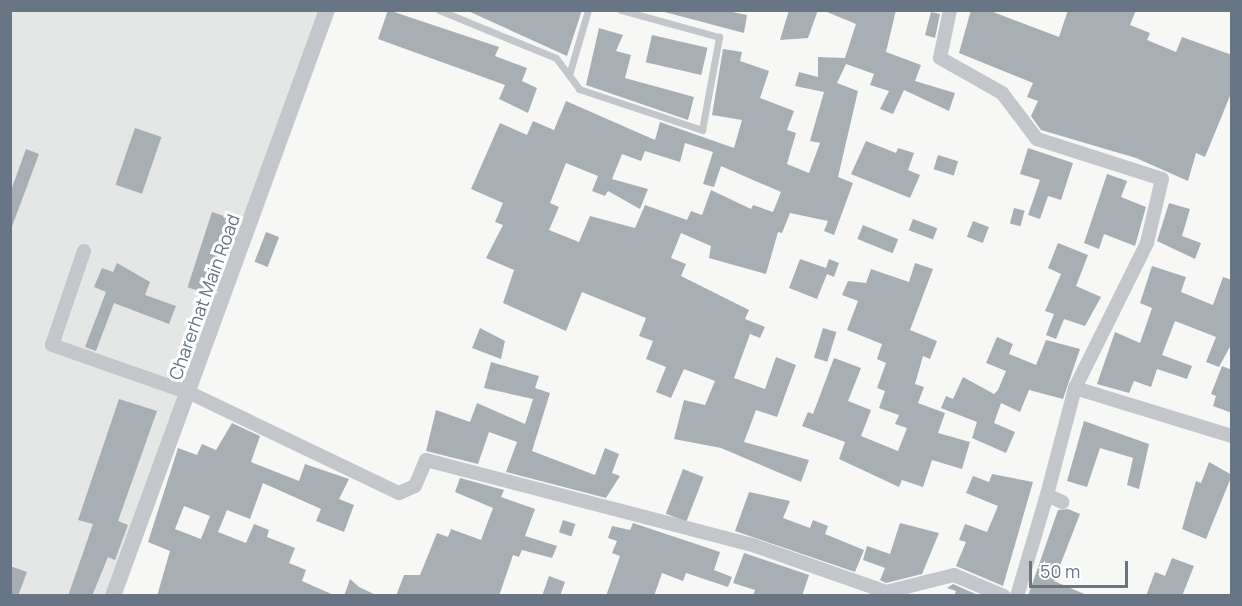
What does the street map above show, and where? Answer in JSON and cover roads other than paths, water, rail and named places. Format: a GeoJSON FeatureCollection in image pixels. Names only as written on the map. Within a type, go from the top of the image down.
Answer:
{"type":"FeatureCollection","features":[{"type":"Feature","properties":{"kind":"street","name":"Charerhat Main Road"},"geometry":{"type":"LineString","coordinates":[[113,596],[190,393],[327,10]]}},
{"type":"Feature","properties":{"kind":"street"},"geometry":{"type":"LineString","coordinates":[[950,10],[940,57],[1002,93],[1037,140],[1162,179],[1147,243],[1076,388],[1017,596]]}},
{"type":"Feature","properties":{"kind":"street"},"geometry":{"type":"LineString","coordinates":[[84,251],[52,345],[190,393],[399,493],[416,486],[426,460],[755,546],[886,592],[954,575],[1004,596]]}},
{"type":"Feature","properties":{"kind":"street"},"geometry":{"type":"LineString","coordinates":[[1076,388],[1232,436]]}},
{"type":"Feature","properties":{"kind":"street"},"geometry":{"type":"LineString","coordinates":[[1047,495],[1062,502]]}},
{"type":"Feature","properties":{"kind":"lane"},"geometry":{"type":"LineString","coordinates":[[440,10],[556,58],[579,88],[702,130],[719,37],[621,10]]}},
{"type":"Feature","properties":{"kind":"lane"},"geometry":{"type":"LineString","coordinates":[[569,75],[588,10]]}}]}
